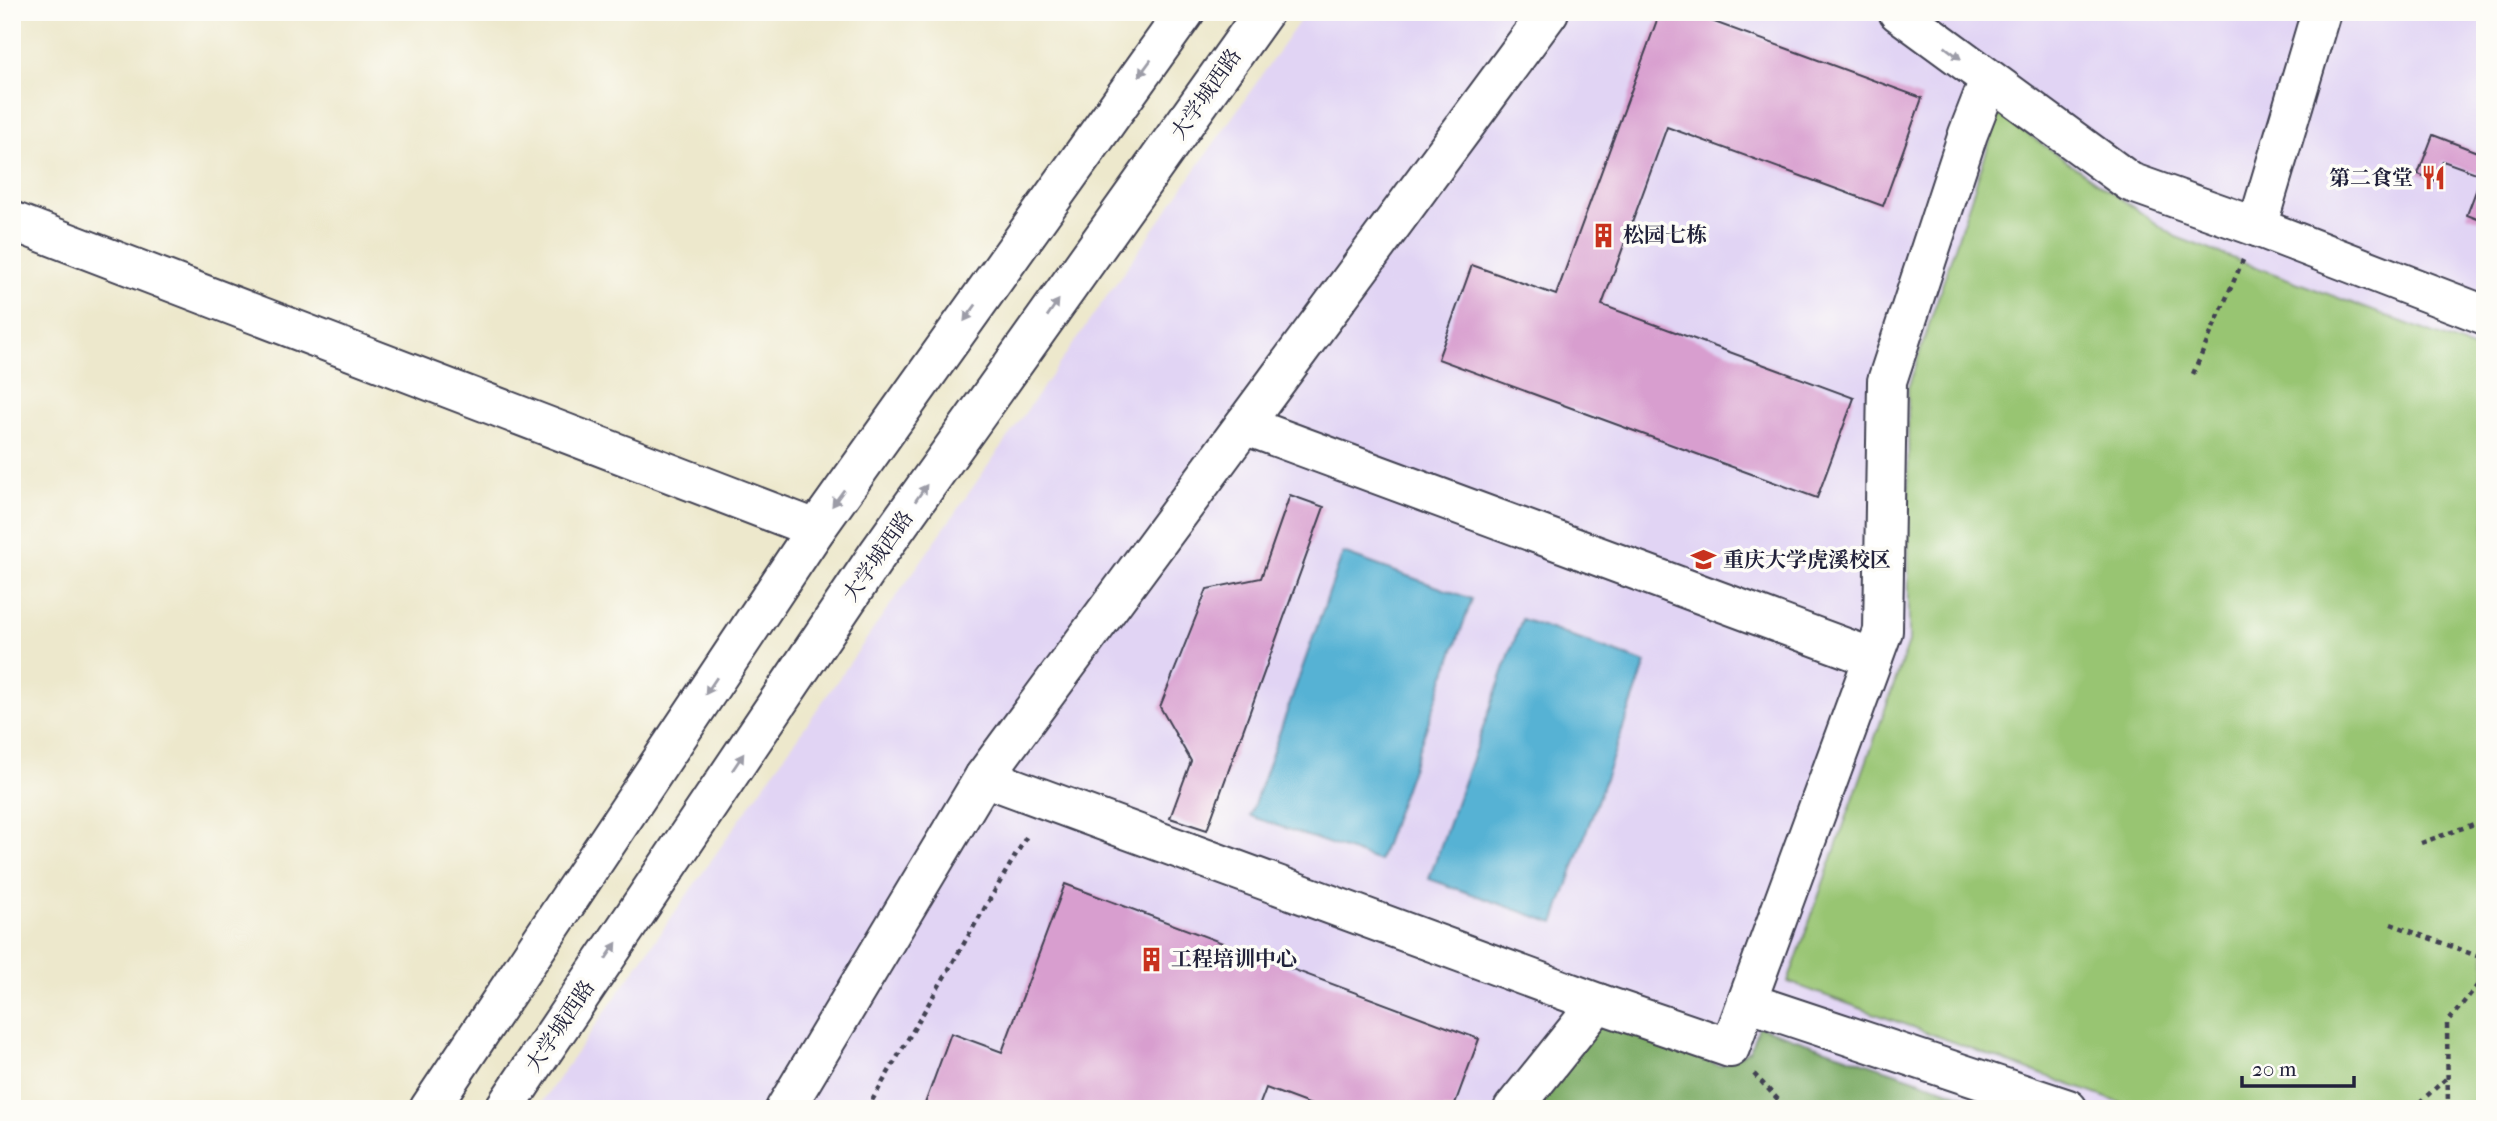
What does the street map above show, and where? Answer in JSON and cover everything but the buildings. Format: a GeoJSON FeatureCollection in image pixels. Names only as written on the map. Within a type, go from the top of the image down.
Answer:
{"type":"FeatureCollection","features":[{"type":"Feature","properties":{"kind":"main road"},"geometry":{"type":"LineString","coordinates":[[429,1109],[816,529],[1185,12]]}},
{"type":"Feature","properties":{"kind":"main road","name":"大学城西路"},"geometry":{"type":"LineString","coordinates":[[505,1109],[877,555],[1264,12]]}},
{"type":"Feature","properties":{"kind":"main road"},"geometry":{"type":"LineString","coordinates":[[785,1109],[984,777],[1549,12]]}},
{"type":"Feature","properties":{"kind":"main road"},"geometry":{"type":"LineString","coordinates":[[1898,12],[2130,182],[2257,227],[2485,315]]}},
{"type":"Feature","properties":{"kind":"main road"},"geometry":{"type":"LineString","coordinates":[[1941,12],[2143,163],[2257,227]]}},
{"type":"Feature","properties":{"kind":"main road"},"geometry":{"type":"LineString","coordinates":[[2257,227],[2321,12]]}},
{"type":"Feature","properties":{"kind":"main road"},"geometry":{"type":"LineString","coordinates":[[984,777],[1598,1003],[1730,1048],[1882,631],[1887,382],[1968,134],[1989,80]]}},
{"type":"Feature","properties":{"kind":"main road"},"geometry":{"type":"LineString","coordinates":[[12,221],[816,529]]}},
{"type":"Feature","properties":{"kind":"main road"},"geometry":{"type":"LineString","coordinates":[[1244,425],[1873,658]]}},
{"type":"Feature","properties":{"kind":"main road"},"geometry":{"type":"LineString","coordinates":[[1747,1002],[2068,1109]]}},
{"type":"Feature","properties":{"kind":"main road"},"geometry":{"type":"LineString","coordinates":[[1513,1109],[1598,1003]]}},
{"type":"Feature","properties":{"kind":"path"},"geometry":{"type":"LineString","coordinates":[[2193,374],[2257,227]]}},
{"type":"Feature","properties":{"kind":"path"},"geometry":{"type":"LineString","coordinates":[[867,1109],[1048,800]]}},
{"type":"Feature","properties":{"kind":"path"},"geometry":{"type":"LineString","coordinates":[[2421,843],[2485,820]]}},
{"type":"Feature","properties":{"kind":"path"},"geometry":{"type":"LineString","coordinates":[[2391,924],[2485,959]]}},
{"type":"Feature","properties":{"kind":"path"},"geometry":{"type":"LineString","coordinates":[[2448,1109],[2446,1023],[2485,976]]}},
{"type":"Feature","properties":{"kind":"path"},"geometry":{"type":"LineString","coordinates":[[1730,1048],[1787,1109]]}},
{"type":"Feature","properties":{"kind":"path"},"geometry":{"type":"LineString","coordinates":[[2412,1109],[2448,1077]]}},
{"type":"Feature","properties":{"kind":"shaded area","name":"重庆大学虎溪校区"},"geometry":{"type":"Polygon","coordinates":[[[1306,12],[2485,12],[2485,1109],[537,1109],[1306,12]]]}},
{"type":"Feature","properties":{"kind":"green space"},"geometry":{"type":"Polygon","coordinates":[[[1999,114],[2176,237],[2485,353],[2485,1109],[2137,1109],[1788,982],[1909,642],[1908,388],[1999,114]]]}},
{"type":"Feature","properties":{"kind":"green space"},"geometry":{"type":"Polygon","coordinates":[[[1600,1022],[1721,1066],[1750,1050],[1758,1026],[2003,1109],[1530,1109],[1600,1022]]]}},
{"type":"Feature","properties":{"kind":"water"},"geometry":{"type":"Polygon","coordinates":[[[1343,553],[1472,599],[1379,861],[1250,816],[1343,553]]]}},
{"type":"Feature","properties":{"kind":"water"},"geometry":{"type":"Polygon","coordinates":[[[1522,619],[1646,663],[1554,923],[1429,879],[1522,619]]]}},
{"type":"Feature","properties":{"kind":"place","name":"第二食堂"},"geometry":{"type":"Point","coordinates":[2433,178]}},
{"type":"Feature","properties":{"kind":"place","name":"松园七栋"},"geometry":{"type":"Point","coordinates":[1603,235]}},
{"type":"Feature","properties":{"kind":"place","name":"重庆大学虎溪校区"},"geometry":{"type":"Point","coordinates":[1703,560]}},
{"type":"Feature","properties":{"kind":"place","name":"工程培训中心"},"geometry":{"type":"Point","coordinates":[1151,959]}}]}
